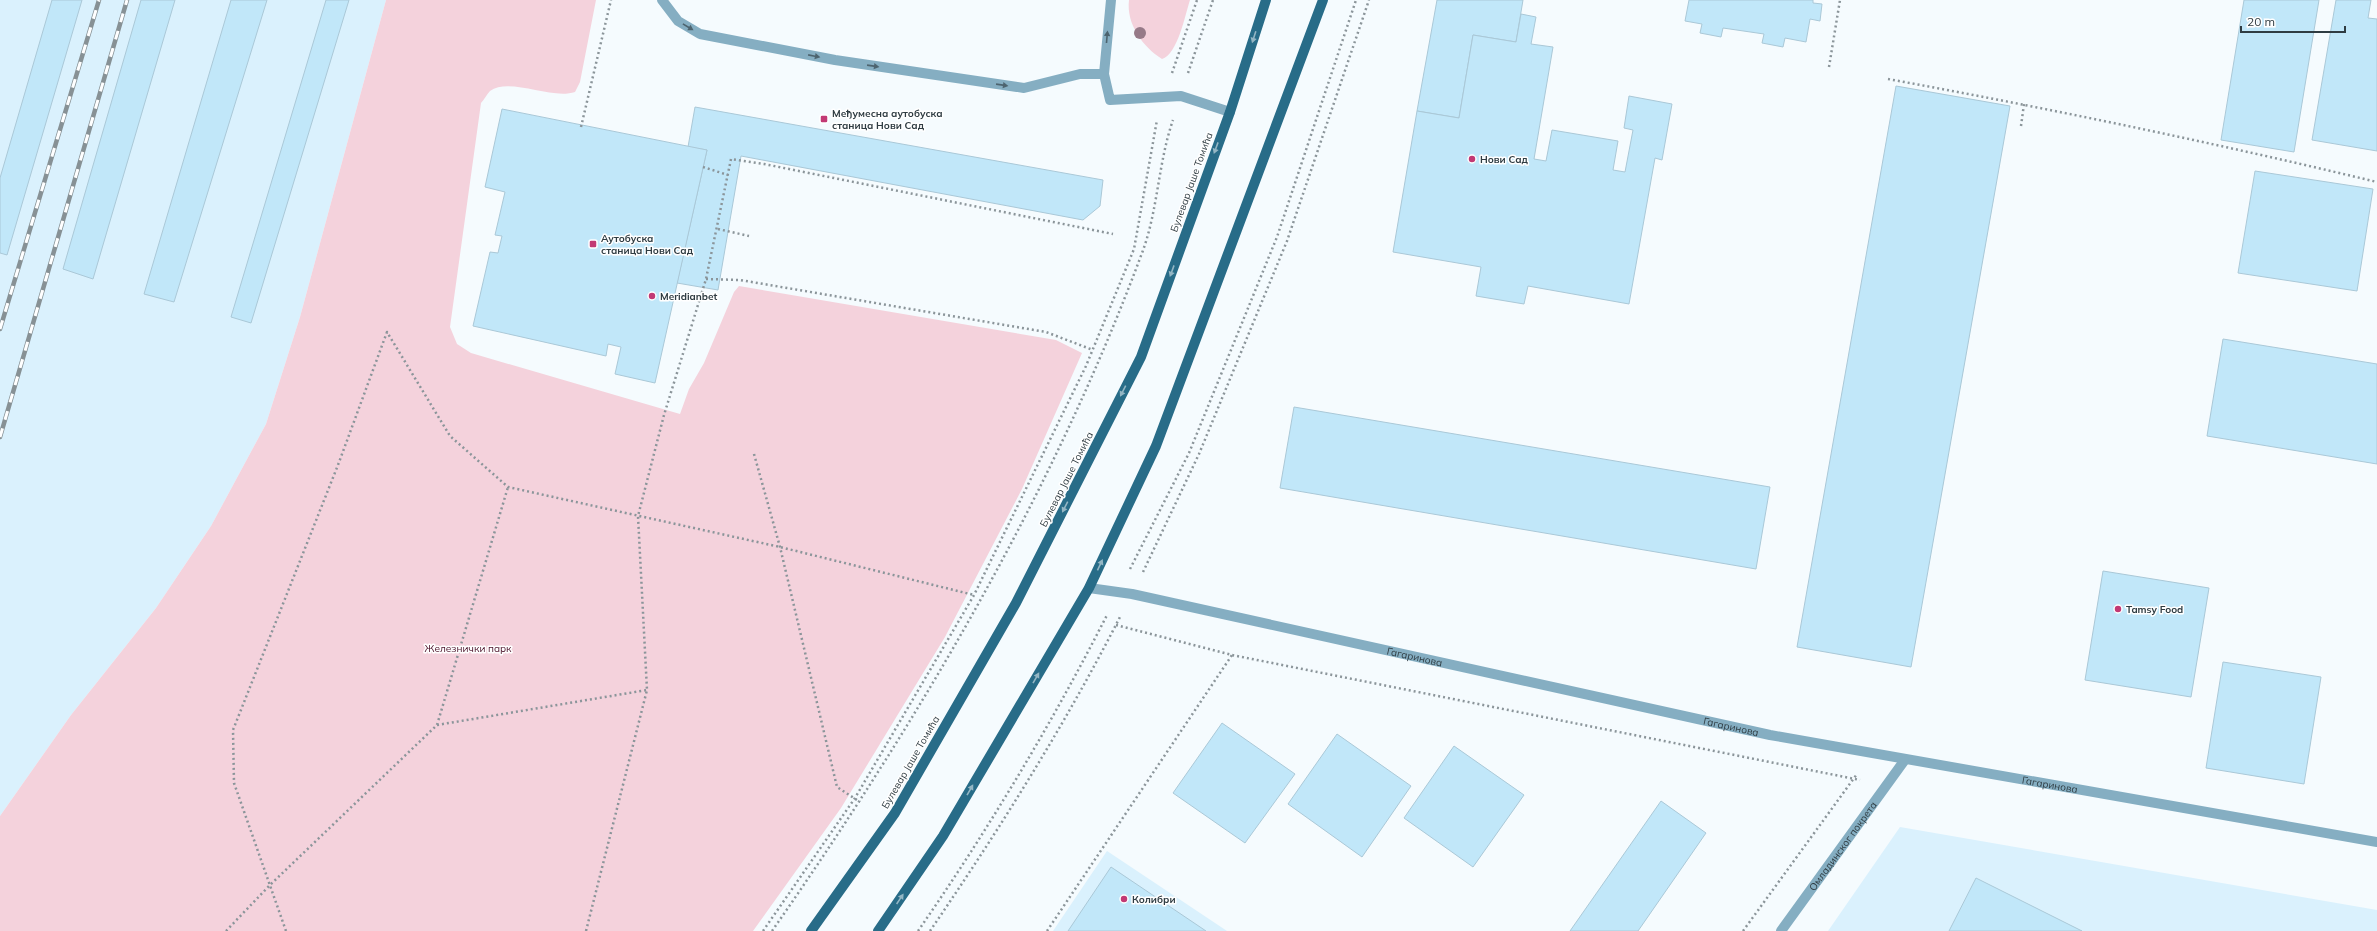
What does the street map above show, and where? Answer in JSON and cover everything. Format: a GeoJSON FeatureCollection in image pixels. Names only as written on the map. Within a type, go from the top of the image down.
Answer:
{"type":"FeatureCollection","features":[{"type":"Feature","properties":{"kind":"main road","name":"Булевар Јаше Томића"},"geometry":{"type":"LineString","coordinates":[[811,931],[894,814],[1030,577],[1140,357],[1230,112],[1266,0]]}},
{"type":"Feature","properties":{"kind":"main road"},"geometry":{"type":"LineString","coordinates":[[878,931],[943,836],[1089,588],[1156,446],[1323,0]]}},
{"type":"Feature","properties":{"kind":"street"},"geometry":{"type":"LineString","coordinates":[[662,0],[678,21],[700,34],[835,60],[1024,88],[1080,74],[1104,74]]}},
{"type":"Feature","properties":{"kind":"street"},"geometry":{"type":"LineString","coordinates":[[1111,0],[1104,74],[1110,100],[1181,96],[1230,112]]}},
{"type":"Feature","properties":{"kind":"street","name":"Гагаринова"},"geometry":{"type":"LineString","coordinates":[[1089,588],[1132,594],[1770,735],[1904,760],[2377,842]]}},
{"type":"Feature","properties":{"kind":"street","name":"Омладинског покрета"},"geometry":{"type":"LineString","coordinates":[[1782,931],[1904,760]]}},
{"type":"Feature","properties":{"kind":"path"},"geometry":{"type":"LineString","coordinates":[[581,127],[611,0]]}},
{"type":"Feature","properties":{"kind":"path"},"geometry":{"type":"LineString","coordinates":[[763,931],[855,798],[974,595],[1093,350],[1134,249],[1156,122],[1197,0]]}},
{"type":"Feature","properties":{"kind":"path"},"geometry":{"type":"LineString","coordinates":[[772,931],[860,802],[909,724],[986,589],[1027,513],[1103,349],[1143,250],[1171,125],[1213,0]]}},
{"type":"Feature","properties":{"kind":"path"},"geometry":{"type":"LineString","coordinates":[[930,931],[976,863],[1052,738],[1116,625],[1199,454],[1287,241],[1369,0]]}},
{"type":"Feature","properties":{"kind":"path"},"geometry":{"type":"LineString","coordinates":[[1829,67],[1840,0]]}},
{"type":"Feature","properties":{"kind":"path"},"geometry":{"type":"LineString","coordinates":[[1888,79],[2024,104],[2242,150],[2377,182]]}},
{"type":"Feature","properties":{"kind":"path"},"geometry":{"type":"LineString","coordinates":[[2021,126],[2024,104]]}},
{"type":"Feature","properties":{"kind":"path"},"geometry":{"type":"LineString","coordinates":[[586,931],[647,690],[638,516],[664,415],[706,280],[718,229],[731,159],[764,162],[1112,234]]}},
{"type":"Feature","properties":{"kind":"path"},"geometry":{"type":"LineString","coordinates":[[703,167],[728,175]]}},
{"type":"Feature","properties":{"kind":"path"},"geometry":{"type":"LineString","coordinates":[[718,229],[749,236]]}},
{"type":"Feature","properties":{"kind":"path"},"geometry":{"type":"LineString","coordinates":[[706,280],[740,280],[1046,332],[1093,350]]}},
{"type":"Feature","properties":{"kind":"path"},"geometry":{"type":"LineString","coordinates":[[286,931],[234,783],[233,730],[338,465],[387,332],[450,436],[508,487],[780,547],[974,595]]}},
{"type":"Feature","properties":{"kind":"path"},"geometry":{"type":"LineString","coordinates":[[754,454],[780,547],[837,787],[860,802]]}},
{"type":"Feature","properties":{"kind":"path"},"geometry":{"type":"LineString","coordinates":[[226,931],[270,886],[437,725],[508,487]]}},
{"type":"Feature","properties":{"kind":"path"},"geometry":{"type":"LineString","coordinates":[[1116,625],[1232,655],[1887,785]]}},
{"type":"Feature","properties":{"kind":"path"},"geometry":{"type":"LineString","coordinates":[[1047,931],[1232,655]]}},
{"type":"Feature","properties":{"kind":"path"},"geometry":{"type":"LineString","coordinates":[[437,725],[647,690]]}},
{"type":"Feature","properties":{"kind":"path"},"geometry":{"type":"LineString","coordinates":[[1743,931],[1871,754]]}},
{"type":"Feature","properties":{"kind":"shaded area"},"geometry":{"type":"Polygon","coordinates":[[[0,0],[386,0],[300,317],[266,424],[211,526],[156,608],[71,715],[0,816],[0,0]]]}},
{"type":"Feature","properties":{"kind":"shaded area"},"geometry":{"type":"Polygon","coordinates":[[[1900,827],[2377,910],[2377,931],[1828,931],[1900,827]]]}},
{"type":"Feature","properties":{"kind":"shaded area","name":"Колибри"},"geometry":{"type":"Polygon","coordinates":[[[1107,851],[1227,931],[1053,931],[1107,851]]]}},
{"type":"Feature","properties":{"kind":"green space","name":"Железнички парк"},"geometry":{"type":"Polygon","coordinates":[[[386,0],[596,0],[580,82],[575,92],[565,94],[519,87],[498,87],[490,91],[481,103],[450,327],[457,344],[471,353],[680,414],[689,389],[704,363],[734,292],[739,286],[1056,340],[1082,353],[1022,489],[945,637],[841,808],[753,931],[0,931],[0,816],[71,715],[156,608],[211,526],[266,424],[300,317],[386,0]]]}},
{"type":"Feature","properties":{"kind":"green space"},"geometry":{"type":"Polygon","coordinates":[[[1129,0],[1190,0],[1177,42],[1168,56],[1162,59],[1148,48],[1137,34],[1130,18],[1129,0]]]}},
{"type":"Feature","properties":{"kind":"building"},"geometry":{"type":"Polygon","coordinates":[[[52,0],[82,0],[7,255],[0,253],[0,178],[52,0]]]}},
{"type":"Feature","properties":{"kind":"building"},"geometry":{"type":"Polygon","coordinates":[[[141,0],[175,0],[93,279],[63,269],[141,0]]]}},
{"type":"Feature","properties":{"kind":"building"},"geometry":{"type":"Polygon","coordinates":[[[231,0],[267,0],[174,302],[144,294],[231,0]]]}},
{"type":"Feature","properties":{"kind":"building"},"geometry":{"type":"Polygon","coordinates":[[[326,0],[349,0],[251,323],[231,317],[326,0]]]}},
{"type":"Feature","properties":{"kind":"building"},"geometry":{"type":"Polygon","coordinates":[[[1437,0],[1523,0],[1516,42],[1473,35],[1459,118],[1417,111],[1437,0]]]}},
{"type":"Feature","properties":{"kind":"building"},"geometry":{"type":"Polygon","coordinates":[[[1689,0],[1813,0],[1813,3],[1822,4],[1820,21],[1810,19],[1806,42],[1785,38],[1783,47],[1762,43],[1764,34],[1723,28],[1721,37],[1700,33],[1702,24],[1685,21],[1689,0]]]}},
{"type":"Feature","properties":{"kind":"building"},"geometry":{"type":"Polygon","coordinates":[[[2244,0],[2319,0],[2294,152],[2221,140],[2244,0]]]}},
{"type":"Feature","properties":{"kind":"building"},"geometry":{"type":"Polygon","coordinates":[[[2336,0],[2371,0],[2368,18],[2377,19],[2377,151],[2312,140],[2336,0]]]}},
{"type":"Feature","properties":{"kind":"building","name":"Нови Сад"},"geometry":{"type":"Polygon","coordinates":[[[1521,14],[1536,17],[1531,44],[1553,47],[1534,159],[1546,161],[1552,130],[1618,141],[1613,170],[1625,172],[1633,130],[1624,128],[1629,96],[1672,104],[1662,160],[1655,158],[1629,304],[1528,286],[1524,304],[1476,296],[1481,267],[1393,252],[1417,111],[1459,118],[1473,35],[1516,42],[1521,14]]]}},
{"type":"Feature","properties":{"kind":"building"},"geometry":{"type":"Polygon","coordinates":[[[1896,86],[2010,106],[1911,667],[1797,647],[1896,86]]]}},
{"type":"Feature","properties":{"kind":"building"},"geometry":{"type":"Polygon","coordinates":[[[695,107],[1103,180],[1100,206],[1083,220],[741,156],[718,290],[677,283],[707,150],[688,147],[695,107]]]}},
{"type":"Feature","properties":{"kind":"building","name":"Аутобуска станица Нови Сад"},"geometry":{"type":"Polygon","coordinates":[[[502,109],[707,150],[655,383],[615,374],[621,347],[608,344],[606,356],[473,326],[490,252],[498,253],[502,236],[495,235],[505,192],[485,187],[502,109]]]}},
{"type":"Feature","properties":{"kind":"building"},"geometry":{"type":"Polygon","coordinates":[[[2255,171],[2373,189],[2357,291],[2238,273],[2255,171]]]}},
{"type":"Feature","properties":{"kind":"building"},"geometry":{"type":"Polygon","coordinates":[[[2223,339],[2377,364],[2377,464],[2207,436],[2223,339]]]}},
{"type":"Feature","properties":{"kind":"building"},"geometry":{"type":"Polygon","coordinates":[[[1294,407],[1770,487],[1756,569],[1280,488],[1294,407]]]}},
{"type":"Feature","properties":{"kind":"building"},"geometry":{"type":"Polygon","coordinates":[[[2103,571],[2209,588],[2191,697],[2085,680],[2103,571]]]}},
{"type":"Feature","properties":{"kind":"building"},"geometry":{"type":"Polygon","coordinates":[[[2223,662],[2321,677],[2304,784],[2206,768],[2223,662]]]}},
{"type":"Feature","properties":{"kind":"building"},"geometry":{"type":"Polygon","coordinates":[[[1222,723],[1295,774],[1245,843],[1173,793],[1222,723]]]}},
{"type":"Feature","properties":{"kind":"building"},"geometry":{"type":"Polygon","coordinates":[[[1337,734],[1411,786],[1362,857],[1288,804],[1337,734]]]}},
{"type":"Feature","properties":{"kind":"building"},"geometry":{"type":"Polygon","coordinates":[[[1454,746],[1524,795],[1473,867],[1404,818],[1454,746]]]}},
{"type":"Feature","properties":{"kind":"building"},"geometry":{"type":"Polygon","coordinates":[[[1661,801],[1706,833],[1638,931],[1570,931],[1661,801]]]}},
{"type":"Feature","properties":{"kind":"building","name":"Колибри"},"geometry":{"type":"Polygon","coordinates":[[[1111,867],[1206,931],[1068,931],[1111,867]]]}},
{"type":"Feature","properties":{"kind":"building"},"geometry":{"type":"Polygon","coordinates":[[[1976,878],[2082,931],[1949,931],[1976,878]]]}},
{"type":"Feature","properties":{"kind":"railway"},"geometry":{"type":"LineString","coordinates":[[0,329],[99,0]]}},
{"type":"Feature","properties":{"kind":"railway"},"geometry":{"type":"LineString","coordinates":[[0,437],[127,0]]}},
{"type":"Feature","properties":{"kind":"place","name":"Међумесна аутобуска станица Нови Сад"},"geometry":{"type":"Point","coordinates":[824,119]}},
{"type":"Feature","properties":{"kind":"place","name":"Нови Сад"},"geometry":{"type":"Point","coordinates":[1472,159]}},
{"type":"Feature","properties":{"kind":"place","name":"Аутобуска станица Нови Сад"},"geometry":{"type":"Point","coordinates":[593,244]}},
{"type":"Feature","properties":{"kind":"place","name":"Meridianbet"},"geometry":{"type":"Point","coordinates":[652,296]}},
{"type":"Feature","properties":{"kind":"place","name":"Tamsy Food"},"geometry":{"type":"Point","coordinates":[2118,609]}},
{"type":"Feature","properties":{"kind":"place","name":"Колибри"},"geometry":{"type":"Point","coordinates":[1124,899]}}]}
